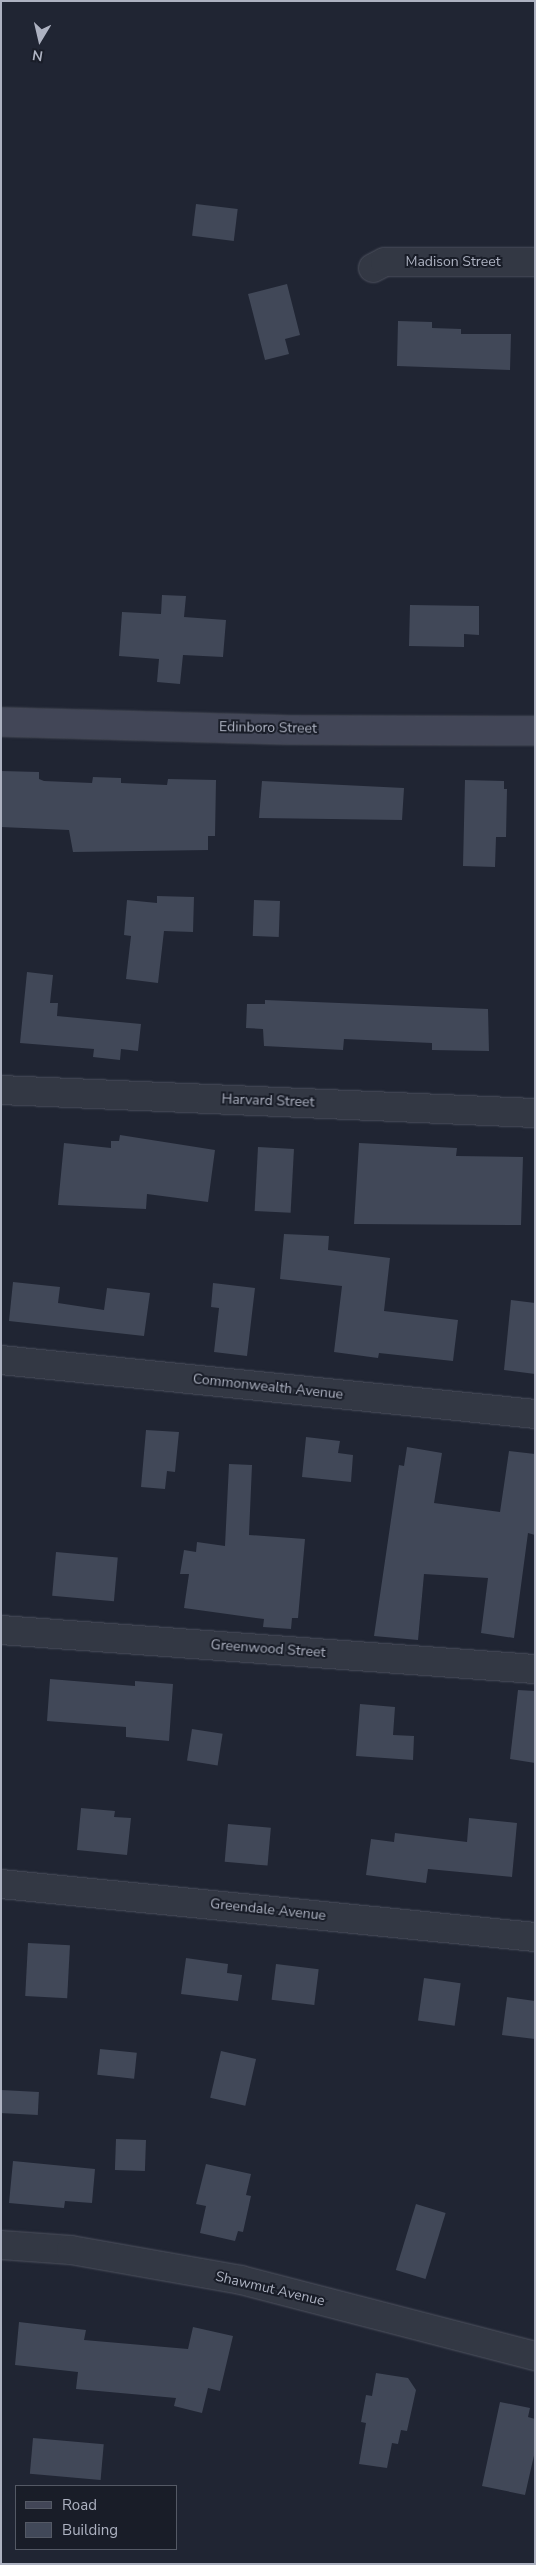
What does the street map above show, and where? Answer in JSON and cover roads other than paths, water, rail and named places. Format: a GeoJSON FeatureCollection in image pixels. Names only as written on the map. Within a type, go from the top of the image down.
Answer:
{"type":"FeatureCollection","features":[{"type":"Feature","properties":{"kind":"street","name":"Madison Street"},"geometry":{"type":"LineString","coordinates":[[373,268],[385,262],[535,262]]}},
{"type":"Feature","properties":{"kind":"street","name":"Edinboro Street"},"geometry":{"type":"LineString","coordinates":[[1,722],[289,730],[535,731]]}},
{"type":"Feature","properties":{"kind":"street","name":"Harvard Street"},"geometry":{"type":"LineString","coordinates":[[1,1090],[535,1112]]}},
{"type":"Feature","properties":{"kind":"street","name":"Commonwealth Avenue"},"geometry":{"type":"LineString","coordinates":[[1,1360],[535,1414]]}},
{"type":"Feature","properties":{"kind":"street","name":"Greenwood Street"},"geometry":{"type":"LineString","coordinates":[[1,1630],[535,1669]]}},
{"type":"Feature","properties":{"kind":"street","name":"Greendale Avenue"},"geometry":{"type":"LineString","coordinates":[[1,1884],[535,1937]]}},
{"type":"Feature","properties":{"kind":"street","name":"Shawmut Avenue"},"geometry":{"type":"LineString","coordinates":[[1,2245],[72,2250],[241,2280],[535,2356]]}}]}
